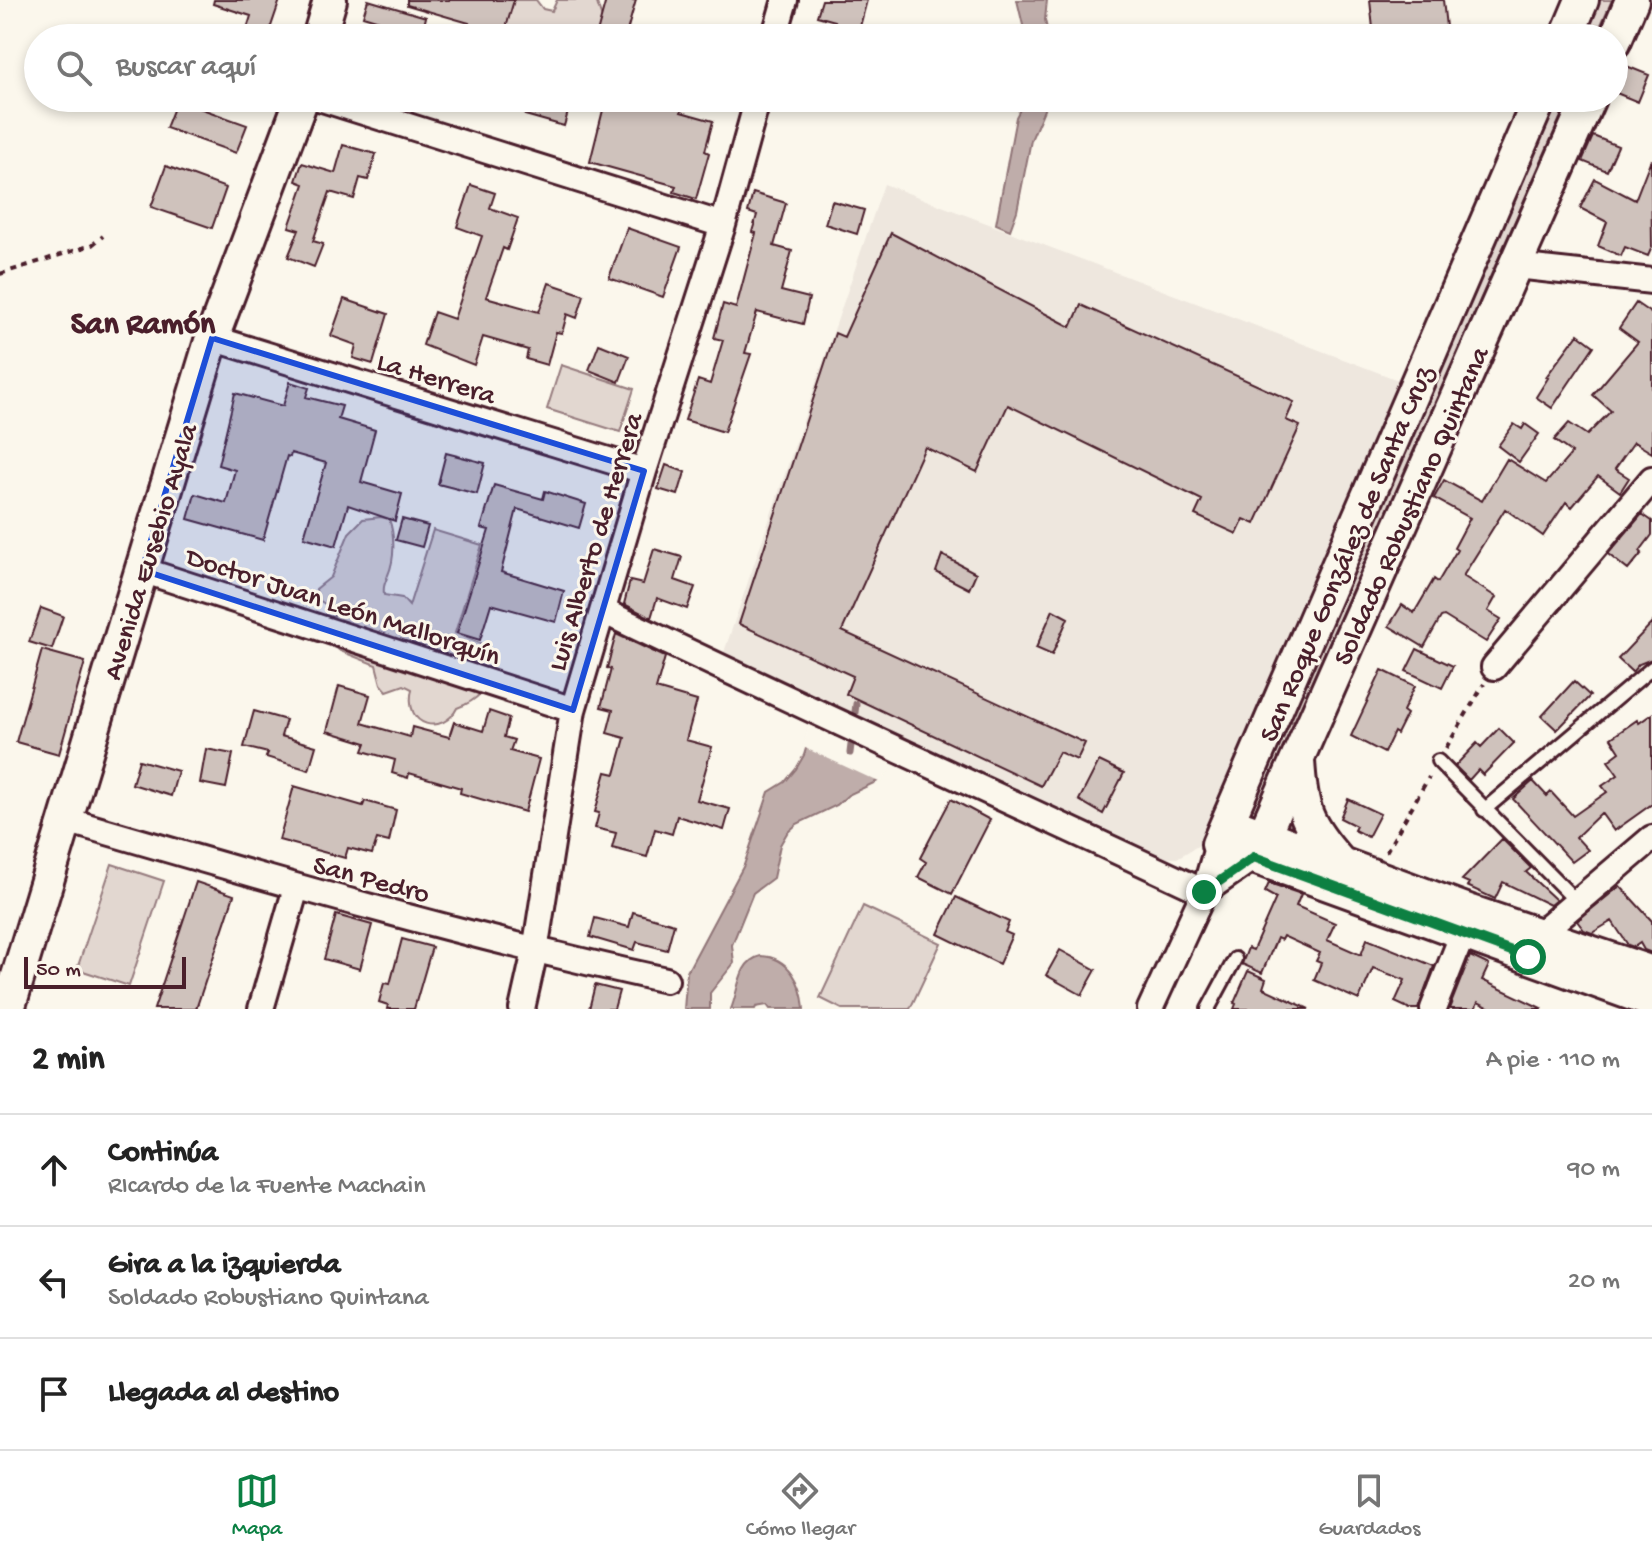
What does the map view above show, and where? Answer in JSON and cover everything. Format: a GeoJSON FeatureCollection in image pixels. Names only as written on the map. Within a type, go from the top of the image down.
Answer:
{"type":"FeatureCollection","features":[{"type":"Feature","properties":{"kind":"street"},"geometry":{"type":"LineString","coordinates":[[323,24],[330,0]]}},
{"type":"Feature","properties":{"kind":"street"},"geometry":{"type":"LineString","coordinates":[[778,24],[785,0]]}},
{"type":"Feature","properties":{"kind":"street"},"geometry":{"type":"LineString","coordinates":[[1572,24],[1582,0]]}},
{"type":"Feature","properties":{"kind":"street"},"geometry":{"type":"LineString","coordinates":[[1622,24],[1632,0]]}},
{"type":"Feature","properties":{"kind":"street","name":"Avenida Eusebio Ayala"},"geometry":{"type":"LineString","coordinates":[[8,1009],[212,338],[297,112]]}},
{"type":"Feature","properties":{"kind":"street"},"geometry":{"type":"LineString","coordinates":[[364,112],[723,225]]}},
{"type":"Feature","properties":{"kind":"street","name":"Luis Alberto de Herrera"},"geometry":{"type":"LineString","coordinates":[[522,1009],[535,951],[573,710],[644,471],[723,225],[754,112]]}},
{"type":"Feature","properties":{"kind":"street","name":"San Roque González de Santa Cruz"},"geometry":{"type":"LineString","coordinates":[[1150,1009],[1204,892],[1222,833],[1534,112]]}},
{"type":"Feature","properties":{"kind":"street","name":"Soldado Robustiano Quintana"},"geometry":{"type":"LineString","coordinates":[[1259,846],[1583,112]]}},
{"type":"Feature","properties":{"kind":"street"},"geometry":{"type":"LineString","coordinates":[[1515,266],[1652,281]]}},
{"type":"Feature","properties":{"kind":"street","name":"La Herrera"},"geometry":{"type":"LineString","coordinates":[[212,338],[644,471]]}},
{"type":"Feature","properties":{"kind":"street"},"geometry":{"type":"LineString","coordinates":[[1494,667],[1652,479]]}},
{"type":"Feature","properties":{"kind":"street","name":"Doctor Juan León Mallorquín"},"geometry":{"type":"LineString","coordinates":[[142,570],[573,710]]}},
{"type":"Feature","properties":{"kind":"street"},"geometry":{"type":"LineString","coordinates":[[603,611],[1204,892],[1259,846]]}},
{"type":"Feature","properties":{"kind":"street"},"geometry":{"type":"LineString","coordinates":[[1298,757],[1300,799],[1307,818],[1339,862]]}},
{"type":"Feature","properties":{"kind":"street","name":"San Pedro"},"geometry":{"type":"LineString","coordinates":[[66,820],[296,888],[535,951],[666,980]]}},
{"type":"Feature","properties":{"kind":"street"},"geometry":{"type":"LineString","coordinates":[[1222,833],[1649,991]]}},
{"type":"Feature","properties":{"kind":"street"},"geometry":{"type":"LineString","coordinates":[[1533,946],[1577,902],[1652,838]]}},
{"type":"Feature","properties":{"kind":"street"},"geometry":{"type":"LineString","coordinates":[[1259,846],[1339,862],[1374,874],[1467,922]]}},
{"type":"Feature","properties":{"kind":"street"},"geometry":{"type":"LineString","coordinates":[[261,1009],[296,888]]}},
{"type":"Feature","properties":{"kind":"street"},"geometry":{"type":"LineString","coordinates":[[1433,1009],[1467,922]]}},
{"type":"Feature","properties":{"kind":"lane"},"geometry":{"type":"LineString","coordinates":[[1484,810],[1652,668]]}},
{"type":"Feature","properties":{"kind":"lane"},"geometry":{"type":"LineString","coordinates":[[1438,761],[1577,902]]}},
{"type":"Feature","properties":{"kind":"lane"},"geometry":{"type":"LineString","coordinates":[[1208,1009],[1235,959]]}},
{"type":"Feature","properties":{"kind":"path"},"geometry":{"type":"LineString","coordinates":[[0,274],[92,245],[103,236]]}},
{"type":"Feature","properties":{"kind":"path"},"geometry":{"type":"LineString","coordinates":[[1374,874],[1494,667]]}},
{"type":"Feature","properties":{"kind":"highlighted area"},"geometry":{"type":"Polygon","coordinates":[[[212,338],[644,471],[573,710],[142,570],[212,338]]]}},
{"type":"Feature","properties":{"kind":"shaded area"},"geometry":{"type":"Polygon","coordinates":[[[509,0],[536,0],[543,9],[552,11],[557,0],[596,0],[604,24],[496,24],[509,0]]]}},
{"type":"Feature","properties":{"kind":"shaded area"},"geometry":{"type":"Polygon","coordinates":[[[1017,0],[1047,0],[1046,24],[1023,24],[1017,0]]]}},
{"type":"Feature","properties":{"kind":"shaded area"},"geometry":{"type":"Polygon","coordinates":[[[1589,0],[1612,0],[1601,24],[1579,24],[1589,0]]]}},
{"type":"Feature","properties":{"kind":"shaded area"},"geometry":{"type":"Polygon","coordinates":[[[1019,112],[1043,112],[1031,140],[1017,211],[1010,230],[996,224],[1019,112]]]}},
{"type":"Feature","properties":{"kind":"shaded area"},"geometry":{"type":"Polygon","coordinates":[[[1541,112],[1563,112],[1295,720],[1286,725],[1541,112]]]}},
{"type":"Feature","properties":{"kind":"shaded area"},"geometry":{"type":"Polygon","coordinates":[[[884,184],[1398,380],[1201,844],[1177,858],[1163,858],[722,658],[884,184]]]}},
{"type":"Feature","properties":{"kind":"shaded area"},"geometry":{"type":"Polygon","coordinates":[[[561,365],[634,389],[620,432],[547,409],[561,365]]]}},
{"type":"Feature","properties":{"kind":"shaded area"},"geometry":{"type":"Polygon","coordinates":[[[363,519],[389,519],[393,540],[392,562],[384,595],[402,598],[409,606],[433,530],[482,545],[455,633],[489,647],[489,656],[475,662],[426,653],[488,667],[487,682],[476,698],[457,708],[443,722],[426,724],[419,720],[413,713],[412,689],[404,685],[387,691],[381,684],[376,665],[340,651],[333,645],[336,627],[333,609],[317,599],[316,589],[331,577],[349,533],[363,519]]]}},
{"type":"Feature","properties":{"kind":"shaded area"},"geometry":{"type":"Polygon","coordinates":[[[812,729],[878,781],[797,824],[787,833],[780,845],[773,878],[753,893],[732,945],[734,963],[710,993],[710,1009],[684,1009],[687,972],[744,865],[769,792],[785,782],[796,769],[812,729]]]}},
{"type":"Feature","properties":{"kind":"shaded area"},"geometry":{"type":"Polygon","coordinates":[[[112,864],[164,881],[129,986],[77,969],[112,864]]]}},
{"type":"Feature","properties":{"kind":"shaded area"},"geometry":{"type":"Polygon","coordinates":[[[863,906],[941,943],[910,1009],[842,1009],[820,998],[863,906]]]}},
{"type":"Feature","properties":{"kind":"shaded area"},"geometry":{"type":"Polygon","coordinates":[[[761,956],[779,961],[792,973],[804,1009],[770,1009],[767,1005],[755,1009],[731,1009],[740,977],[753,959],[761,956]]]}},
{"type":"Feature","properties":{"kind":"pier"},"geometry":{"type":"Polygon","coordinates":[[[814,726],[891,761],[892,766],[881,783],[803,747],[808,728],[814,726]]]}},
{"type":"Feature","properties":{"kind":"building"},"geometry":{"type":"Polygon","coordinates":[[[214,0],[280,0],[272,24],[248,24],[251,16],[213,4],[214,0]]]}},
{"type":"Feature","properties":{"kind":"building"},"geometry":{"type":"Polygon","coordinates":[[[368,0],[426,17],[424,24],[389,24],[363,16],[368,0]]]}},
{"type":"Feature","properties":{"kind":"building"},"geometry":{"type":"Polygon","coordinates":[[[407,0],[514,0],[507,24],[469,24],[407,5],[407,0]]]}},
{"type":"Feature","properties":{"kind":"building"},"geometry":{"type":"Polygon","coordinates":[[[606,0],[636,0],[629,24],[599,24],[606,0]]]}},
{"type":"Feature","properties":{"kind":"building"},"geometry":{"type":"Polygon","coordinates":[[[822,0],[867,0],[861,24],[834,24],[835,21],[817,16],[822,0]]]}},
{"type":"Feature","properties":{"kind":"building"},"geometry":{"type":"Polygon","coordinates":[[[1370,0],[1443,0],[1446,24],[1373,24],[1370,0]]]}},
{"type":"Feature","properties":{"kind":"building"},"geometry":{"type":"Polygon","coordinates":[[[1628,67],[1649,75],[1638,102],[1628,98],[1628,67]]]}},
{"type":"Feature","properties":{"kind":"building"},"geometry":{"type":"Polygon","coordinates":[[[172,112],[211,112],[247,125],[236,153],[166,128],[172,112]]]}},
{"type":"Feature","properties":{"kind":"building"},"geometry":{"type":"Polygon","coordinates":[[[526,112],[568,112],[564,126],[525,115],[526,112]]]}},
{"type":"Feature","properties":{"kind":"building"},"geometry":{"type":"Polygon","coordinates":[[[602,112],[681,112],[713,121],[705,151],[709,153],[696,199],[674,192],[676,186],[590,162],[602,112]]]}},
{"type":"Feature","properties":{"kind":"building"},"geometry":{"type":"Polygon","coordinates":[[[1593,136],[1618,146],[1607,171],[1582,161],[1593,136]]]}},
{"type":"Feature","properties":{"kind":"building"},"geometry":{"type":"Polygon","coordinates":[[[343,145],[376,154],[368,180],[360,178],[354,199],[330,192],[313,241],[323,244],[314,267],[288,257],[299,230],[289,227],[304,184],[296,181],[302,163],[335,173],[343,145]]]}},
{"type":"Feature","properties":{"kind":"building"},"geometry":{"type":"Polygon","coordinates":[[[1651,159],[1652,247],[1648,256],[1625,247],[1621,256],[1598,246],[1607,222],[1580,208],[1595,179],[1635,200],[1651,159]]]}},
{"type":"Feature","properties":{"kind":"building"},"geometry":{"type":"Polygon","coordinates":[[[166,166],[226,188],[212,228],[151,207],[166,166]]]}},
{"type":"Feature","properties":{"kind":"building"},"geometry":{"type":"Polygon","coordinates":[[[471,185],[495,193],[490,208],[518,218],[507,250],[503,248],[486,297],[539,312],[549,283],[584,295],[577,318],[567,314],[562,333],[556,332],[547,365],[526,359],[528,350],[483,337],[474,365],[423,345],[434,312],[454,319],[482,236],[457,227],[471,185]]]}},
{"type":"Feature","properties":{"kind":"building"},"geometry":{"type":"Polygon","coordinates":[[[753,193],[786,203],[774,246],[792,251],[781,291],[809,298],[803,324],[757,312],[745,353],[751,354],[724,432],[685,420],[698,380],[710,384],[723,340],[714,338],[723,304],[736,308],[756,233],[752,232],[757,215],[748,212],[753,193]]]}},
{"type":"Feature","properties":{"kind":"building"},"geometry":{"type":"Polygon","coordinates":[[[832,201],[864,210],[857,234],[825,224],[832,201]]]}},
{"type":"Feature","properties":{"kind":"building"},"geometry":{"type":"Polygon","coordinates":[[[627,228],[681,247],[663,297],[609,278],[627,228]]]}},
{"type":"Feature","properties":{"kind":"building"},"geometry":{"type":"Polygon","coordinates":[[[891,233],[1071,327],[1081,305],[1294,402],[1286,420],[1300,426],[1255,524],[1244,519],[1237,534],[1195,515],[1202,500],[1008,405],[977,472],[925,447],[842,631],[1085,743],[1077,760],[1059,752],[1041,786],[846,694],[853,676],[739,624],[835,333],[844,337],[891,233]]]}},
{"type":"Feature","properties":{"kind":"building"},"geometry":{"type":"Polygon","coordinates":[[[344,299],[388,314],[373,364],[353,358],[356,345],[331,336],[344,299]]]}},
{"type":"Feature","properties":{"kind":"building"},"geometry":{"type":"Polygon","coordinates":[[[1636,303],[1652,314],[1652,453],[1634,442],[1615,469],[1629,478],[1620,492],[1598,476],[1572,507],[1566,502],[1543,536],[1505,509],[1463,576],[1496,597],[1488,611],[1501,619],[1486,642],[1444,616],[1424,647],[1389,626],[1402,605],[1414,613],[1434,579],[1438,582],[1457,550],[1454,548],[1470,518],[1434,498],[1444,480],[1482,501],[1507,459],[1546,483],[1572,453],[1554,440],[1569,423],[1587,435],[1611,411],[1593,395],[1638,342],[1619,328],[1636,303]]]}},
{"type":"Feature","properties":{"kind":"building"},"geometry":{"type":"Polygon","coordinates":[[[1578,334],[1594,346],[1552,408],[1536,397],[1546,377],[1578,334]]]}},
{"type":"Feature","properties":{"kind":"building"},"geometry":{"type":"Polygon","coordinates":[[[599,344],[629,356],[619,382],[589,370],[599,344]]]}},
{"type":"Feature","properties":{"kind":"building"},"geometry":{"type":"Polygon","coordinates":[[[290,382],[309,388],[306,397],[342,406],[338,419],[375,430],[361,482],[402,494],[395,521],[348,505],[336,546],[304,537],[326,463],[291,453],[290,457],[287,456],[263,540],[188,519],[195,494],[226,503],[235,470],[218,465],[235,393],[283,406],[290,382]]]}},
{"type":"Feature","properties":{"kind":"building"},"geometry":{"type":"Polygon","coordinates":[[[1514,424],[1522,429],[1525,424],[1539,434],[1519,462],[1498,446],[1514,424]]]}},
{"type":"Feature","properties":{"kind":"building"},"geometry":{"type":"Polygon","coordinates":[[[446,453],[485,463],[477,494],[438,484],[446,453]]]}},
{"type":"Feature","properties":{"kind":"building"},"geometry":{"type":"Polygon","coordinates":[[[666,465],[685,472],[678,495],[658,489],[666,465]]]}},
{"type":"Feature","properties":{"kind":"building"},"geometry":{"type":"Polygon","coordinates":[[[494,485],[543,499],[545,491],[586,504],[579,528],[517,509],[501,572],[564,591],[556,622],[491,604],[480,640],[457,633],[489,530],[481,528],[494,485]]]}},
{"type":"Feature","properties":{"kind":"building"},"geometry":{"type":"Polygon","coordinates":[[[1642,514],[1652,521],[1652,535],[1628,570],[1608,554],[1642,514]]]}},
{"type":"Feature","properties":{"kind":"building"},"geometry":{"type":"Polygon","coordinates":[[[402,519],[428,526],[422,547],[396,540],[402,519]]]}},
{"type":"Feature","properties":{"kind":"building"},"geometry":{"type":"Polygon","coordinates":[[[654,549],[682,557],[675,580],[695,587],[687,609],[657,598],[651,618],[624,604],[630,581],[643,584],[654,549]]]}},
{"type":"Feature","properties":{"kind":"building"},"geometry":{"type":"Polygon","coordinates":[[[942,555],[976,573],[969,589],[936,572],[942,555]]]}},
{"type":"Feature","properties":{"kind":"building"},"geometry":{"type":"Polygon","coordinates":[[[41,608],[63,616],[52,649],[29,642],[41,608]]]}},
{"type":"Feature","properties":{"kind":"building"},"geometry":{"type":"Polygon","coordinates":[[[1053,610],[1068,618],[1052,655],[1036,648],[1053,610]]]}},
{"type":"Feature","properties":{"kind":"building"},"geometry":{"type":"Polygon","coordinates":[[[1652,623],[1652,659],[1639,664],[1632,672],[1618,659],[1652,623]]]}},
{"type":"Feature","properties":{"kind":"building"},"geometry":{"type":"Polygon","coordinates":[[[616,634],[665,657],[656,689],[697,701],[686,740],[712,747],[697,800],[730,809],[724,830],[677,816],[672,834],[655,829],[647,857],[612,848],[616,833],[595,828],[599,813],[595,812],[606,772],[615,774],[625,738],[607,733],[613,710],[601,707],[616,634]]]}},
{"type":"Feature","properties":{"kind":"building"},"geometry":{"type":"Polygon","coordinates":[[[1417,649],[1453,666],[1442,688],[1406,671],[1417,649]]]}},
{"type":"Feature","properties":{"kind":"building"},"geometry":{"type":"Polygon","coordinates":[[[42,650],[85,662],[59,754],[16,742],[42,650]]]}},
{"type":"Feature","properties":{"kind":"building"},"geometry":{"type":"Polygon","coordinates":[[[1382,670],[1415,686],[1403,711],[1407,714],[1384,753],[1351,736],[1382,670]]]}},
{"type":"Feature","properties":{"kind":"building"},"geometry":{"type":"Polygon","coordinates":[[[1574,681],[1590,696],[1557,730],[1542,716],[1574,681]]]}},
{"type":"Feature","properties":{"kind":"building"},"geometry":{"type":"Polygon","coordinates":[[[339,686],[370,695],[362,723],[410,737],[412,727],[449,737],[454,722],[483,731],[489,711],[509,718],[504,737],[514,740],[510,751],[539,759],[525,812],[460,793],[461,788],[409,773],[408,778],[392,773],[395,760],[363,751],[366,743],[327,731],[339,686]]]}},
{"type":"Feature","properties":{"kind":"building"},"geometry":{"type":"Polygon","coordinates":[[[254,711],[286,720],[281,736],[316,746],[309,770],[244,747],[254,711]]]}},
{"type":"Feature","properties":{"kind":"building"},"geometry":{"type":"Polygon","coordinates":[[[1652,714],[1652,804],[1614,831],[1601,813],[1576,837],[1588,850],[1572,862],[1513,799],[1533,781],[1547,796],[1551,792],[1573,816],[1607,792],[1602,786],[1618,775],[1608,761],[1620,752],[1611,738],[1652,714]]]}},
{"type":"Feature","properties":{"kind":"building"},"geometry":{"type":"Polygon","coordinates":[[[1499,728],[1514,743],[1483,775],[1478,770],[1469,780],[1455,766],[1477,743],[1481,747],[1499,728]]]}},
{"type":"Feature","properties":{"kind":"building"},"geometry":{"type":"Polygon","coordinates":[[[206,749],[233,754],[226,788],[200,783],[206,749]]]}},
{"type":"Feature","properties":{"kind":"building"},"geometry":{"type":"Polygon","coordinates":[[[139,760],[178,771],[171,796],[132,784],[139,760]]]}},
{"type":"Feature","properties":{"kind":"building"},"geometry":{"type":"Polygon","coordinates":[[[1099,761],[1124,773],[1103,814],[1079,800],[1099,761]]]}},
{"type":"Feature","properties":{"kind":"building"},"geometry":{"type":"Polygon","coordinates":[[[294,786],[363,806],[365,801],[396,810],[389,842],[377,839],[372,854],[348,848],[345,858],[279,840],[294,786]]]}},
{"type":"Feature","properties":{"kind":"building"},"geometry":{"type":"Polygon","coordinates":[[[951,799],[990,820],[952,894],[918,877],[926,862],[920,858],[951,799]]]}},
{"type":"Feature","properties":{"kind":"building"},"geometry":{"type":"Polygon","coordinates":[[[1348,799],[1380,814],[1368,837],[1340,818],[1348,799]]]}},
{"type":"Feature","properties":{"kind":"building"},"geometry":{"type":"Polygon","coordinates":[[[1502,839],[1531,868],[1526,872],[1556,900],[1550,905],[1503,882],[1495,899],[1467,886],[1469,883],[1462,880],[1502,839]]]}},
{"type":"Feature","properties":{"kind":"building"},"geometry":{"type":"Polygon","coordinates":[[[196,882],[234,895],[196,1009],[154,1009],[196,882]]]}},
{"type":"Feature","properties":{"kind":"building"},"geometry":{"type":"Polygon","coordinates":[[[1269,883],[1301,894],[1296,906],[1335,923],[1327,940],[1361,955],[1367,939],[1434,966],[1418,1009],[1395,1002],[1405,980],[1373,968],[1359,1000],[1314,980],[1321,963],[1316,961],[1320,953],[1283,936],[1281,940],[1277,938],[1262,973],[1242,964],[1248,948],[1253,950],[1276,898],[1265,892],[1269,883]]]}},
{"type":"Feature","properties":{"kind":"building"},"geometry":{"type":"Polygon","coordinates":[[[1620,886],[1652,921],[1652,953],[1644,950],[1640,943],[1634,947],[1628,945],[1612,921],[1592,933],[1584,930],[1577,921],[1620,886]]]}},
{"type":"Feature","properties":{"kind":"building"},"geometry":{"type":"Polygon","coordinates":[[[956,897],[1009,922],[1005,932],[1012,935],[999,964],[938,934],[956,897]]]}},
{"type":"Feature","properties":{"kind":"building"},"geometry":{"type":"Polygon","coordinates":[[[633,912],[674,924],[667,950],[637,942],[634,950],[590,937],[595,918],[629,927],[633,912]]]}},
{"type":"Feature","properties":{"kind":"building"},"geometry":{"type":"Polygon","coordinates":[[[336,915],[372,925],[360,969],[324,959],[336,915]]]}},
{"type":"Feature","properties":{"kind":"building"},"geometry":{"type":"Polygon","coordinates":[[[402,939],[432,947],[414,1009],[387,1009],[388,1005],[379,1002],[384,983],[390,984],[402,939]]]}},
{"type":"Feature","properties":{"kind":"building"},"geometry":{"type":"Polygon","coordinates":[[[1060,950],[1096,970],[1082,995],[1046,975],[1060,950]]]}},
{"type":"Feature","properties":{"kind":"building"},"geometry":{"type":"Polygon","coordinates":[[[1470,956],[1489,965],[1482,980],[1543,1009],[1492,1009],[1478,1002],[1475,1009],[1449,1009],[1470,956]]]}},
{"type":"Feature","properties":{"kind":"building"},"geometry":{"type":"Polygon","coordinates":[[[1248,971],[1266,979],[1263,988],[1309,1009],[1234,1009],[1248,971]]]}},
{"type":"Feature","properties":{"kind":"building"},"geometry":{"type":"Polygon","coordinates":[[[595,985],[619,991],[614,1009],[589,1009],[595,985]]]}},
{"type":"Feature","properties":{"kind":"waterway"},"geometry":{"type":"LineString","coordinates":[[850,753],[856,704]]}},
{"type":"Feature","properties":{"kind":"district","name":"San Ramón"},"geometry":{"type":"Point","coordinates":[143,321]}},
{"type":"Feature","properties":{"kind":"route"},"geometry":{"type":"LineString","coordinates":[[1204,892],[1254,857],[1528,957]]}}]}
